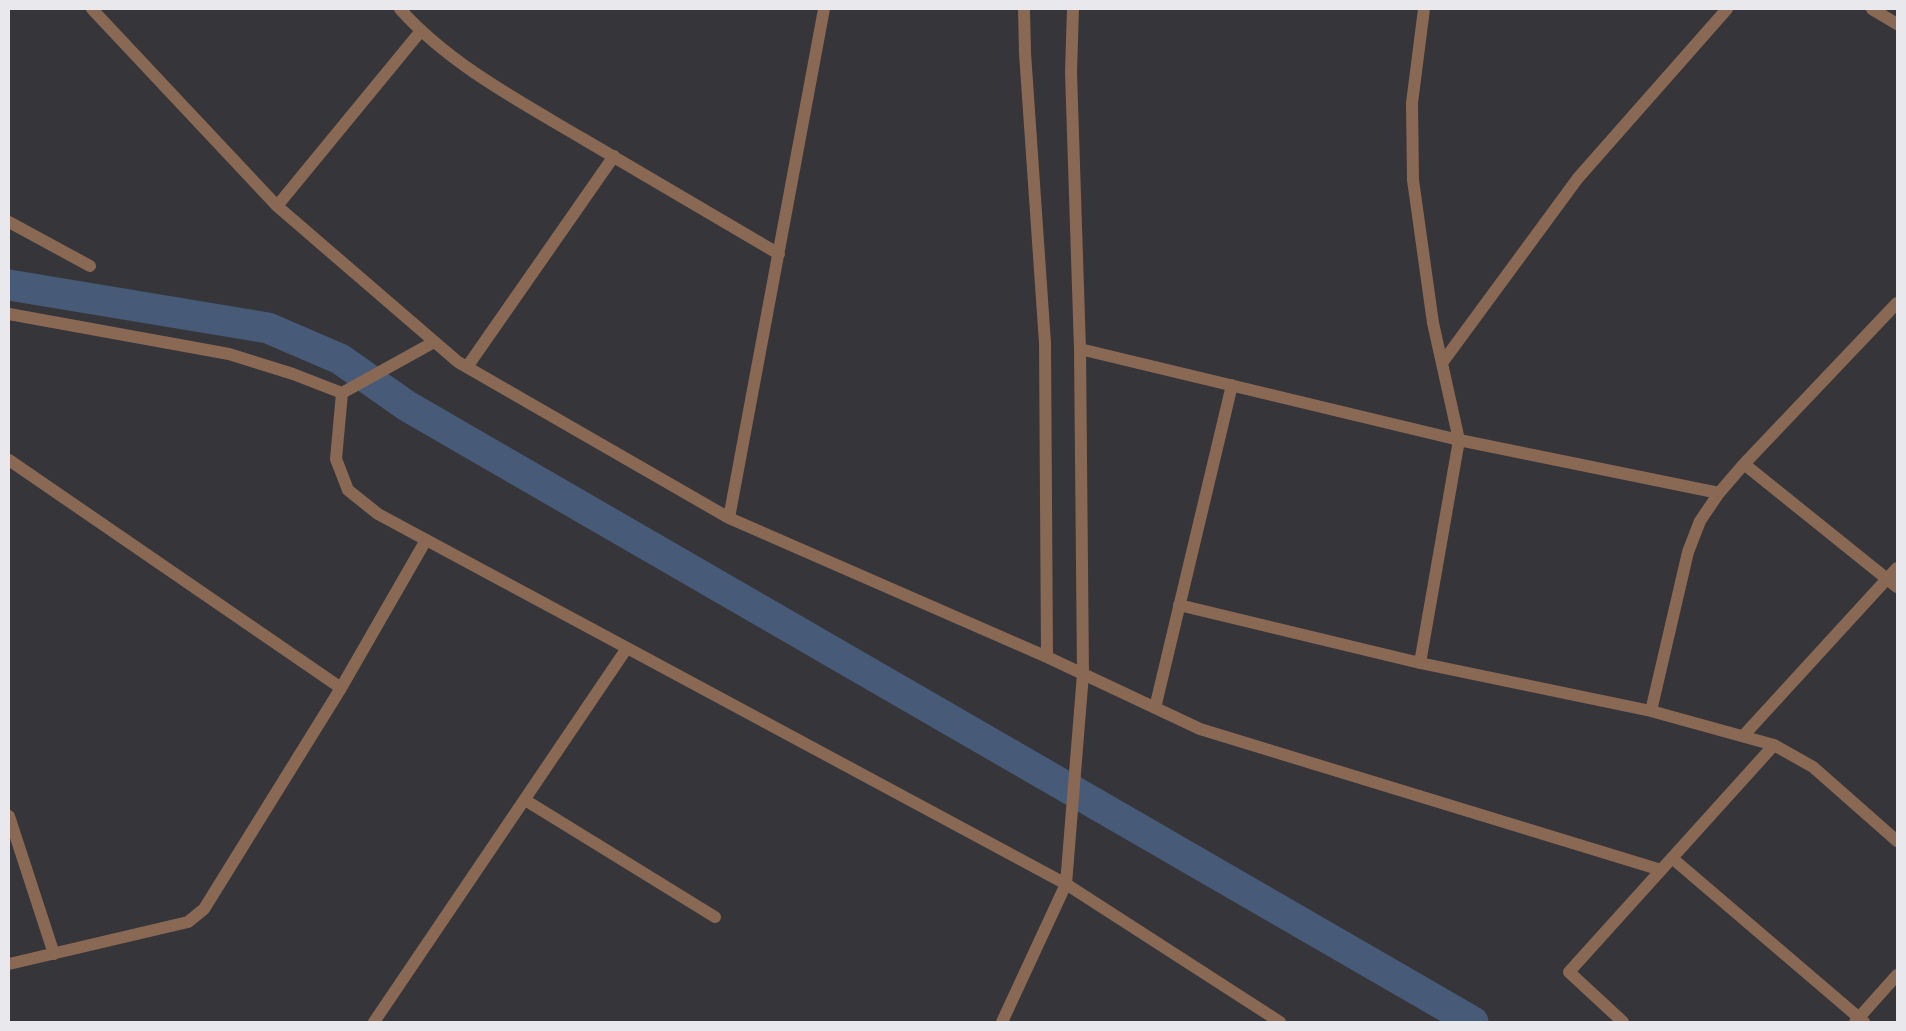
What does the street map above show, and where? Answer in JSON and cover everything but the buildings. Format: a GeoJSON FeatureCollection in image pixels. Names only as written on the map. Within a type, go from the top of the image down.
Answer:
{"type":"FeatureCollection","features":[{"type":"Feature","properties":{"kind":"street"},"geometry":{"type":"LineString","coordinates":[[92,9],[277,206],[434,342],[467,367],[729,518],[1047,657],[1200,729],[1661,870]]}},
{"type":"Feature","properties":{"kind":"street"},"geometry":{"type":"LineString","coordinates":[[400,9],[420,32],[453,57],[538,112],[779,254]]}},
{"type":"Feature","properties":{"kind":"street"},"geometry":{"type":"LineString","coordinates":[[729,518],[824,9]]}},
{"type":"Feature","properties":{"kind":"street"},"geometry":{"type":"LineString","coordinates":[[1024,9],[1025,53],[1045,343],[1047,657]]}},
{"type":"Feature","properties":{"kind":"street"},"geometry":{"type":"LineString","coordinates":[[1002,1022],[1066,884],[1083,674],[1080,349],[1071,72],[1072,9]]}},
{"type":"Feature","properties":{"kind":"street"},"geometry":{"type":"LineString","coordinates":[[1420,663],[1460,440],[1433,323],[1413,180],[1412,103],[1424,9]]}},
{"type":"Feature","properties":{"kind":"street"},"geometry":{"type":"LineString","coordinates":[[1442,363],[1578,178],[1727,9]]}},
{"type":"Feature","properties":{"kind":"street"},"geometry":{"type":"LineString","coordinates":[[1872,9],[1897,24]]}},
{"type":"Feature","properties":{"kind":"street"},"geometry":{"type":"LineString","coordinates":[[277,206],[420,32]]}},
{"type":"Feature","properties":{"kind":"street"},"geometry":{"type":"LineString","coordinates":[[467,367],[614,156]]}},
{"type":"Feature","properties":{"kind":"street"},"geometry":{"type":"LineString","coordinates":[[9,222],[90,266]]}},
{"type":"Feature","properties":{"kind":"street"},"geometry":{"type":"LineString","coordinates":[[1651,711],[1688,552],[1700,521],[1719,493],[1744,464],[1897,303]]}},
{"type":"Feature","properties":{"kind":"street"},"geometry":{"type":"LineString","coordinates":[[9,314],[228,354],[293,374],[342,393]]}},
{"type":"Feature","properties":{"kind":"street"},"geometry":{"type":"LineString","coordinates":[[342,393],[434,342]]}},
{"type":"Feature","properties":{"kind":"street"},"geometry":{"type":"LineString","coordinates":[[1080,349],[1460,440],[1719,493]]}},
{"type":"Feature","properties":{"kind":"street"},"geometry":{"type":"LineString","coordinates":[[1155,708],[1232,385]]}},
{"type":"Feature","properties":{"kind":"street"},"geometry":{"type":"LineString","coordinates":[[342,393],[336,460],[348,490],[378,514],[1066,884],[1280,1022]]}},
{"type":"Feature","properties":{"kind":"street"},"geometry":{"type":"LineString","coordinates":[[9,460],[341,688]]}},
{"type":"Feature","properties":{"kind":"street"},"geometry":{"type":"LineString","coordinates":[[1744,464],[1893,583]]}},
{"type":"Feature","properties":{"kind":"street"},"geometry":{"type":"LineString","coordinates":[[9,964],[188,922],[204,909],[341,688],[426,540]]}},
{"type":"Feature","properties":{"kind":"street"},"geometry":{"type":"LineString","coordinates":[[1744,735],[1893,583],[1897,568]]}},
{"type":"Feature","properties":{"kind":"street"},"geometry":{"type":"LineString","coordinates":[[1179,605],[1420,663],[1651,711],[1774,744],[1813,767],[1897,841]]}},
{"type":"Feature","properties":{"kind":"street"},"geometry":{"type":"LineString","coordinates":[[374,1022],[627,648]]}},
{"type":"Feature","properties":{"kind":"street"},"geometry":{"type":"LineString","coordinates":[[1623,1022],[1569,972],[1774,744]]}},
{"type":"Feature","properties":{"kind":"street"},"geometry":{"type":"LineString","coordinates":[[525,800],[715,917]]}},
{"type":"Feature","properties":{"kind":"street"},"geometry":{"type":"LineString","coordinates":[[9,816],[54,954]]}},
{"type":"Feature","properties":{"kind":"street"},"geometry":{"type":"LineString","coordinates":[[1672,858],[1859,1021],[1897,975]]}},
{"type":"Feature","properties":{"kind":"waterway"},"geometry":{"type":"LineString","coordinates":[[9,285],[268,328],[340,359],[407,406],[1473,1022]]}}]}
